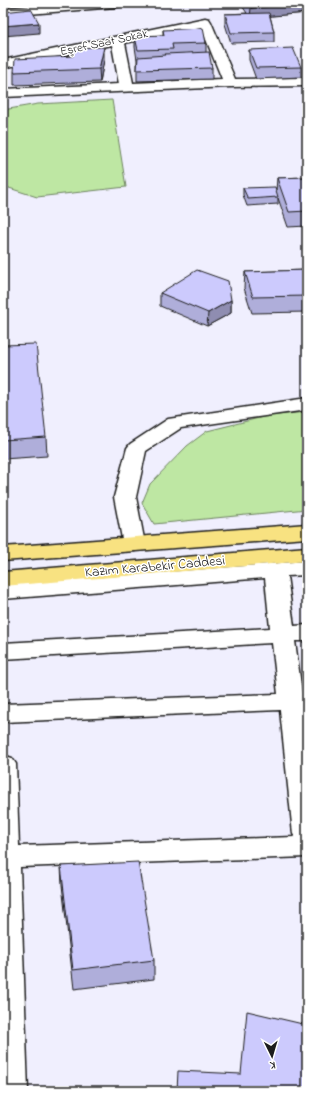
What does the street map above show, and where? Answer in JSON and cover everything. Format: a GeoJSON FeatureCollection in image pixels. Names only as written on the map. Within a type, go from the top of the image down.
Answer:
{"type":"FeatureCollection","features":[{"type":"Feature","properties":{"kind":"main road","name":"Kazım Karabekir Caddesi"},"geometry":{"type":"LineString","coordinates":[[3,554],[307,531]]}},
{"type":"Feature","properties":{"kind":"main road","name":"Kazım Karabekir Caddesi"},"geometry":{"type":"LineString","coordinates":[[3,579],[307,554]]}},
{"type":"Feature","properties":{"kind":"street"},"geometry":{"type":"LineString","coordinates":[[3,12],[116,3]]}},
{"type":"Feature","properties":{"kind":"street","name":"Eşref Saat Sokak"},"geometry":{"type":"LineString","coordinates":[[3,64],[205,22],[230,83]]}},
{"type":"Feature","properties":{"kind":"street"},"geometry":{"type":"LineString","coordinates":[[118,41],[127,87]]}},
{"type":"Feature","properties":{"kind":"street"},"geometry":{"type":"LineString","coordinates":[[3,92],[230,83],[307,82]]}},
{"type":"Feature","properties":{"kind":"street"},"geometry":{"type":"LineString","coordinates":[[134,544],[125,497],[137,448],[175,423],[307,404]]}},
{"type":"Feature","properties":{"kind":"street"},"geometry":{"type":"LineString","coordinates":[[3,592],[307,568]]}},
{"type":"Feature","properties":{"kind":"street"},"geometry":{"type":"LineString","coordinates":[[275,570],[282,634],[299,702],[307,834]]}},
{"type":"Feature","properties":{"kind":"street"},"geometry":{"type":"LineString","coordinates":[[3,651],[307,633]]}},
{"type":"Feature","properties":{"kind":"street"},"geometry":{"type":"LineString","coordinates":[[3,713],[299,702]]}},
{"type":"Feature","properties":{"kind":"street"},"geometry":{"type":"LineString","coordinates":[[3,764],[6,857],[5,909],[12,1091]]}},
{"type":"Feature","properties":{"kind":"street"},"geometry":{"type":"LineString","coordinates":[[6,857],[307,847]]}},
{"type":"Feature","properties":{"kind":"green space"},"geometry":{"type":"Polygon","coordinates":[[[112,100],[126,187],[37,197],[3,186],[3,110],[38,104],[112,100]]]}},
{"type":"Feature","properties":{"kind":"green space"},"geometry":{"type":"Polygon","coordinates":[[[307,412],[307,509],[154,524],[142,503],[150,484],[187,446],[207,431],[267,416],[307,412]]]}},
{"type":"Feature","properties":{"kind":"building"},"geometry":{"type":"Polygon","coordinates":[[[247,3],[305,3],[251,8],[247,3]]]}},
{"type":"Feature","properties":{"kind":"building"},"geometry":{"type":"Polygon","coordinates":[[[31,9],[39,23],[3,26],[3,12],[31,9]]]}},
{"type":"Feature","properties":{"kind":"building"},"geometry":{"type":"Polygon","coordinates":[[[269,13],[274,32],[231,33],[225,14],[269,13]]]}},
{"type":"Feature","properties":{"kind":"building"},"geometry":{"type":"Polygon","coordinates":[[[203,28],[206,43],[172,44],[173,49],[138,50],[135,37],[164,35],[163,30],[203,28]]]}},
{"type":"Feature","properties":{"kind":"building"},"geometry":{"type":"Polygon","coordinates":[[[104,47],[99,69],[14,72],[15,59],[73,56],[73,48],[104,47]]]}},
{"type":"Feature","properties":{"kind":"building"},"geometry":{"type":"Polygon","coordinates":[[[293,48],[301,67],[256,68],[249,50],[293,48]]]}},
{"type":"Feature","properties":{"kind":"building"},"geometry":{"type":"Polygon","coordinates":[[[209,52],[212,68],[137,70],[138,57],[209,52]]]}},
{"type":"Feature","properties":{"kind":"building"},"geometry":{"type":"Polygon","coordinates":[[[307,177],[307,211],[289,212],[277,178],[307,177]]]}},
{"type":"Feature","properties":{"kind":"building"},"geometry":{"type":"Polygon","coordinates":[[[275,187],[278,197],[248,199],[243,188],[275,187]]]}},
{"type":"Feature","properties":{"kind":"building"},"geometry":{"type":"Polygon","coordinates":[[[197,270],[228,281],[231,300],[208,313],[160,293],[197,270]]]}},
{"type":"Feature","properties":{"kind":"building"},"geometry":{"type":"Polygon","coordinates":[[[307,270],[307,296],[253,297],[245,272],[307,270]]]}},
{"type":"Feature","properties":{"kind":"building"},"geometry":{"type":"Polygon","coordinates":[[[36,344],[46,437],[3,440],[3,345],[36,344]]]}},
{"type":"Feature","properties":{"kind":"building"},"geometry":{"type":"Polygon","coordinates":[[[138,862],[154,960],[73,970],[61,866],[138,862]]]}},
{"type":"Feature","properties":{"kind":"building"},"geometry":{"type":"Polygon","coordinates":[[[247,1011],[307,1025],[307,1091],[177,1091],[178,1071],[241,1074],[247,1011]]]}}]}
